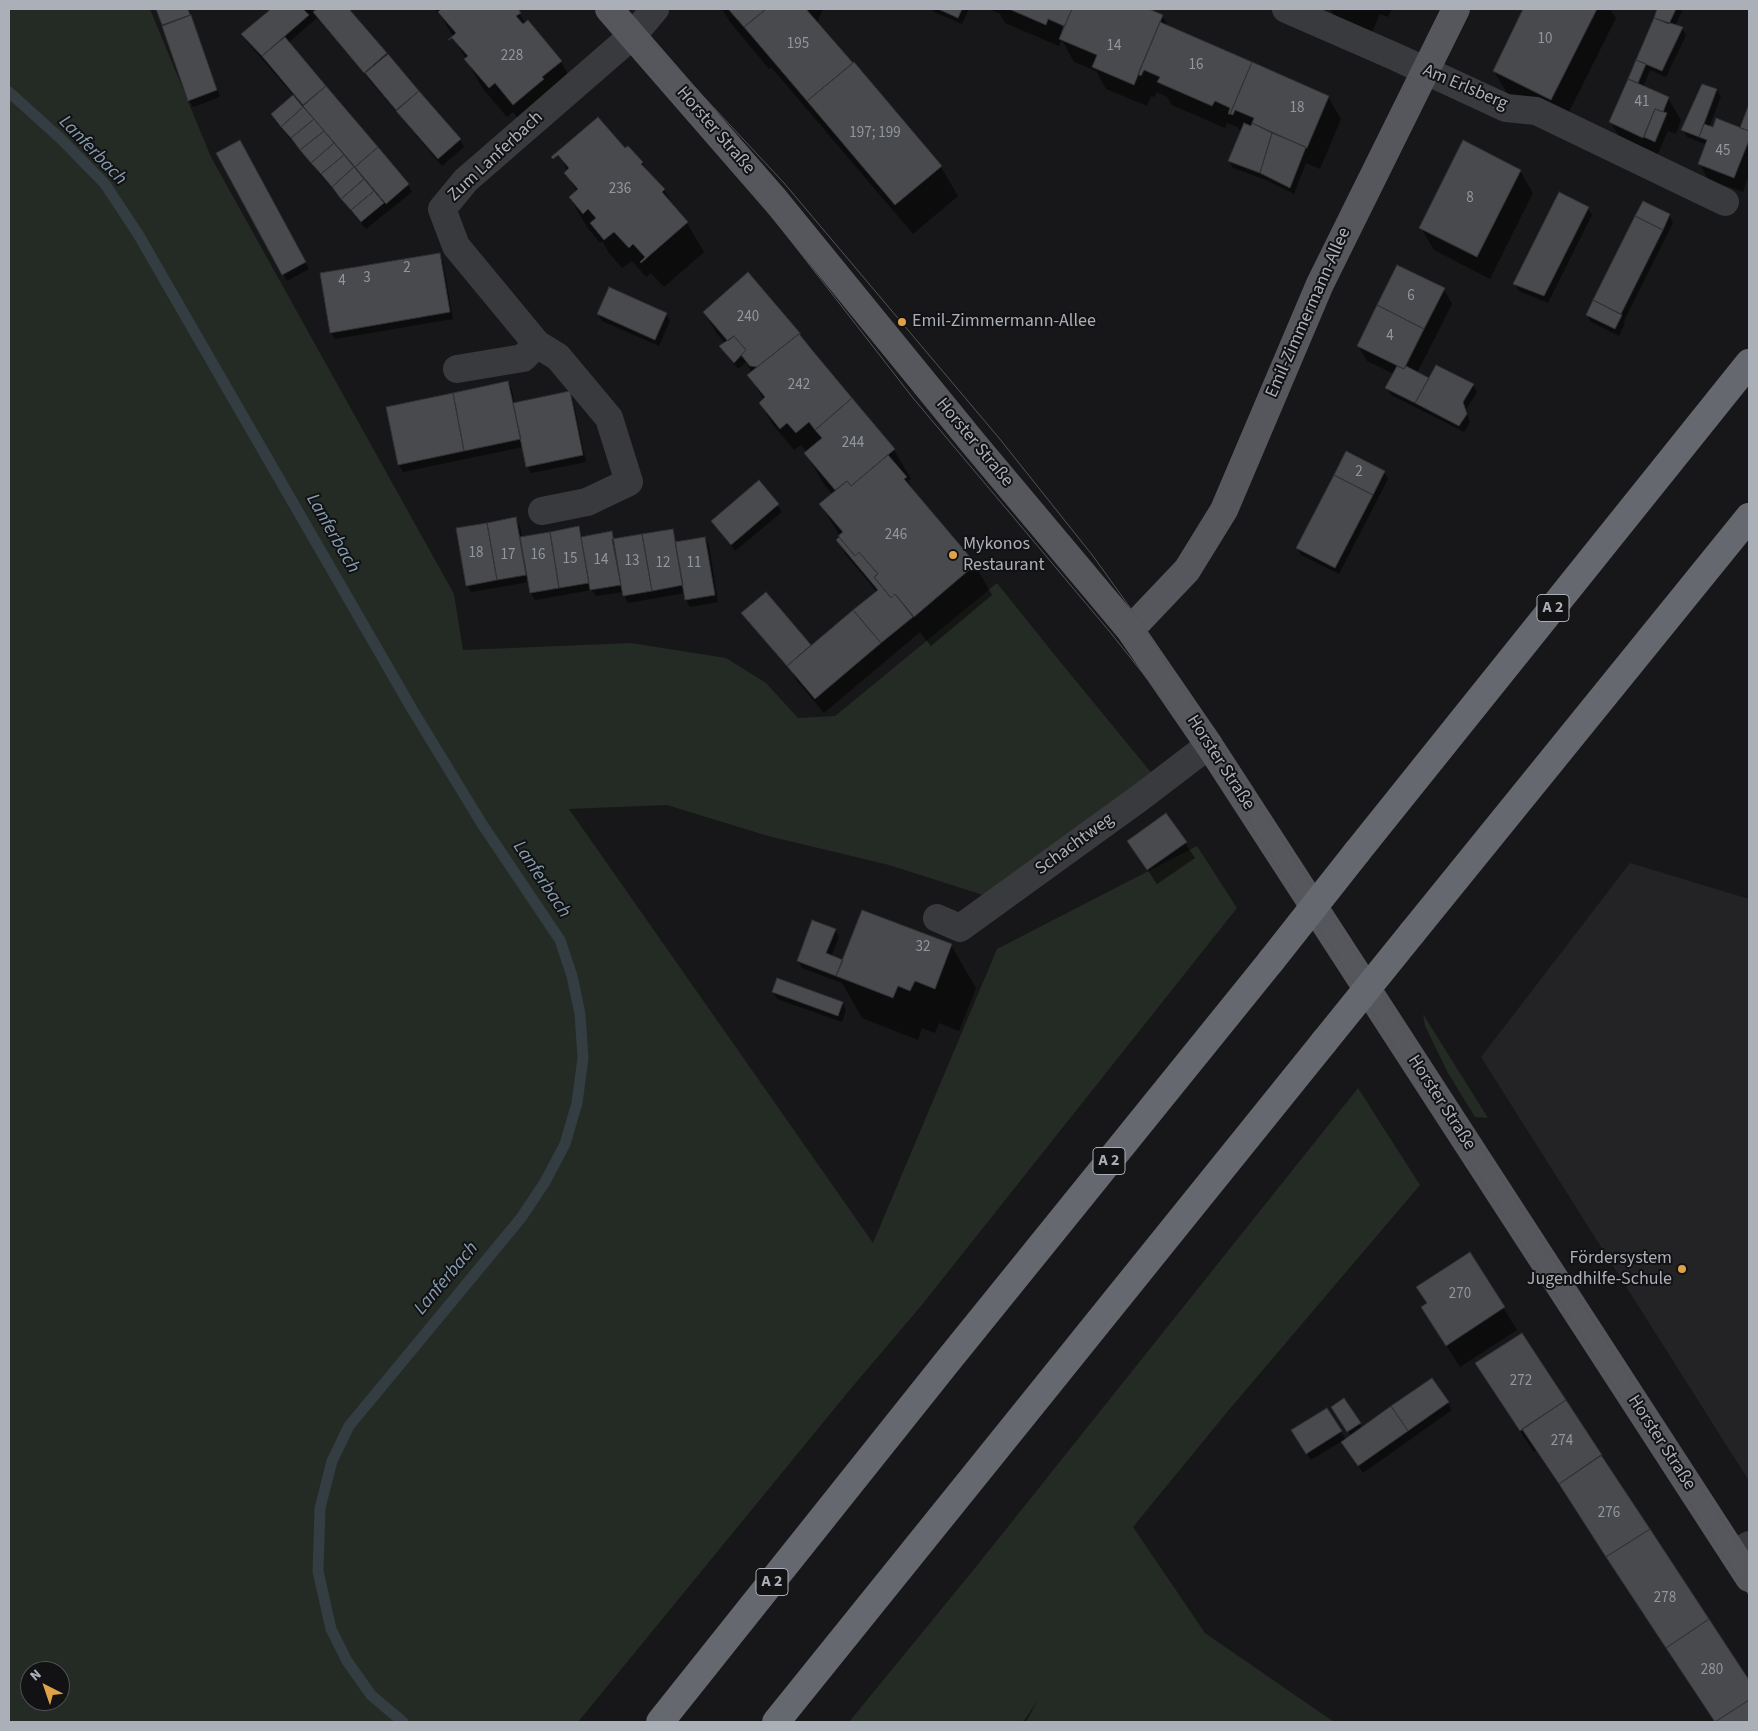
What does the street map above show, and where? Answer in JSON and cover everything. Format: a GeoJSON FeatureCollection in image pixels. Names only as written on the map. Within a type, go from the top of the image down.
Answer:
{"type":"FeatureCollection","features":[{"type":"Feature","properties":{"kind":"highway","name":"A 2"},"geometry":{"type":"LineString","coordinates":[[660,1722],[1749,364]]}},
{"type":"Feature","properties":{"kind":"highway"},"geometry":{"type":"LineString","coordinates":[[776,1722],[1749,517]]}},
{"type":"Feature","properties":{"kind":"main road","name":"Horster Straße"},"geometry":{"type":"LineString","coordinates":[[610,9],[776,201],[974,444],[1130,630],[1209,745],[1742,1550],[1749,1578]]}},
{"type":"Feature","properties":{"kind":"main road","name":"Emil-Zimmermann-Allee"},"geometry":{"type":"LineString","coordinates":[[1130,630],[1187,570],[1224,510],[1320,284],[1456,9]]}},
{"type":"Feature","properties":{"kind":"street"},"geometry":{"type":"LineString","coordinates":[[632,36],[655,9]]}},
{"type":"Feature","properties":{"kind":"street","name":"Am Erlsberg"},"geometry":{"type":"LineString","coordinates":[[1286,9],[1506,108],[1536,111],[1725,202]]}},
{"type":"Feature","properties":{"kind":"street","name":"Zum Lanferbach"},"geometry":{"type":"LineString","coordinates":[[542,511],[588,502],[629,482],[609,418],[558,357],[537,344],[456,246],[442,209],[466,180],[632,36]]}},
{"type":"Feature","properties":{"kind":"street"},"geometry":{"type":"LineString","coordinates":[[457,369],[523,358],[537,344]]}},
{"type":"Feature","properties":{"kind":"street","name":"Schachtweg"},"geometry":{"type":"LineString","coordinates":[[937,918],[960,928],[1141,798],[1209,745]]}},
{"type":"Feature","properties":{"kind":"shaded area"},"geometry":{"type":"Polygon","coordinates":[[[9,9],[150,9],[211,157],[454,594],[463,650],[631,643],[726,658],[766,683],[798,718],[835,716],[997,583],[1154,776],[986,896],[889,865],[768,836],[667,805],[569,809],[873,1243],[997,949],[1197,846],[1237,908],[921,1306],[848,1392],[578,1722],[9,1722],[9,9]]]}},
{"type":"Feature","properties":{"kind":"shaded area","name":"Fördersystem Jugendhilfe-Schule"},"geometry":{"type":"Polygon","coordinates":[[[1630,863],[1749,899],[1749,1481],[1481,1057],[1630,863]]]}},
{"type":"Feature","properties":{"kind":"shaded area"},"geometry":{"type":"Polygon","coordinates":[[[1423,1014],[1488,1118],[1475,1117],[1448,1073],[1425,1026],[1423,1014]]]}},
{"type":"Feature","properties":{"kind":"shaded area"},"geometry":{"type":"Polygon","coordinates":[[[1358,1088],[1420,1185],[1228,1411],[1133,1527],[1205,1633],[1334,1722],[1026,1722],[1038,1700],[1023,1722],[849,1722],[975,1568],[1358,1088]]]}},
{"type":"Feature","properties":{"kind":"building"},"geometry":{"type":"Polygon","coordinates":[[[156,9],[188,9],[190,15],[162,25],[156,9]]]}},
{"type":"Feature","properties":{"kind":"building"},"geometry":{"type":"Polygon","coordinates":[[[271,9],[303,9],[309,15],[262,56],[241,34],[271,9]]]}},
{"type":"Feature","properties":{"kind":"building"},"geometry":{"type":"Polygon","coordinates":[[[317,9],[349,9],[387,53],[364,73],[313,12],[317,9]]]}},
{"type":"Feature","properties":{"kind":"building"},"geometry":{"type":"Polygon","coordinates":[[[441,9],[518,9],[521,13],[516,16],[523,24],[528,20],[562,61],[513,105],[495,83],[489,88],[464,59],[468,56],[452,38],[448,40],[456,33],[438,12],[441,9]]]}},
{"type":"Feature","properties":{"kind":"building"},"geometry":{"type":"Polygon","coordinates":[[[728,9],[766,9],[744,27],[728,9]]]}},
{"type":"Feature","properties":{"kind":"building"},"geometry":{"type":"Polygon","coordinates":[[[766,9],[806,9],[853,63],[807,101],[744,27],[766,9]]]}},
{"type":"Feature","properties":{"kind":"building"},"geometry":{"type":"Polygon","coordinates":[[[938,9],[962,9],[958,18],[938,9]]]}},
{"type":"Feature","properties":{"kind":"building"},"geometry":{"type":"Polygon","coordinates":[[[1009,9],[1072,9],[1062,32],[1064,26],[1048,19],[1046,25],[1009,9]]]}},
{"type":"Feature","properties":{"kind":"building"},"geometry":{"type":"Polygon","coordinates":[[[1072,9],[1149,9],[1163,15],[1134,85],[1092,67],[1097,55],[1059,39],[1072,9]]]}},
{"type":"Feature","properties":{"kind":"building"},"geometry":{"type":"Polygon","coordinates":[[[1523,9],[1597,9],[1551,100],[1493,71],[1523,9]]]}},
{"type":"Feature","properties":{"kind":"building"},"geometry":{"type":"Polygon","coordinates":[[[1657,9],[1676,9],[1669,24],[1654,18],[1657,9]]]}},
{"type":"Feature","properties":{"kind":"building"},"geometry":{"type":"Polygon","coordinates":[[[191,15],[217,90],[188,101],[162,26],[191,15]]]}},
{"type":"Feature","properties":{"kind":"building"},"geometry":{"type":"Polygon","coordinates":[[[1654,18],[1683,27],[1662,71],[1636,60],[1654,18]]]}},
{"type":"Feature","properties":{"kind":"building"},"geometry":{"type":"Polygon","coordinates":[[[1160,22],[1252,62],[1230,114],[1228,114],[1230,108],[1215,101],[1212,106],[1157,82],[1160,77],[1144,70],[1141,76],[1138,74],[1160,22]]]}},
{"type":"Feature","properties":{"kind":"building"},"geometry":{"type":"Polygon","coordinates":[[[285,37],[326,86],[303,105],[262,56],[285,37]]]}},
{"type":"Feature","properties":{"kind":"building"},"geometry":{"type":"Polygon","coordinates":[[[388,54],[419,91],[396,110],[365,73],[388,54]]]}},
{"type":"Feature","properties":{"kind":"building"},"geometry":{"type":"Polygon","coordinates":[[[1636,60],[1646,64],[1638,83],[1628,79],[1636,60]]]}},
{"type":"Feature","properties":{"kind":"building"},"geometry":{"type":"Polygon","coordinates":[[[854,62],[942,166],[895,205],[807,101],[854,62]]]}},
{"type":"Feature","properties":{"kind":"building"},"geometry":{"type":"Polygon","coordinates":[[[1252,62],[1329,96],[1307,148],[1252,123],[1254,118],[1235,110],[1233,115],[1230,114],[1252,62]]]}},
{"type":"Feature","properties":{"kind":"building"},"geometry":{"type":"Polygon","coordinates":[[[1628,79],[1669,97],[1663,112],[1655,109],[1643,138],[1609,122],[1628,79]]]}},
{"type":"Feature","properties":{"kind":"building"},"geometry":{"type":"Polygon","coordinates":[[[1702,84],[1717,89],[1699,137],[1681,130],[1702,84]]]}},
{"type":"Feature","properties":{"kind":"building"},"geometry":{"type":"Polygon","coordinates":[[[326,86],[378,147],[355,167],[303,106],[326,86]]]}},
{"type":"Feature","properties":{"kind":"building"},"geometry":{"type":"Polygon","coordinates":[[[419,91],[461,139],[438,159],[396,111],[419,91]]]}},
{"type":"Feature","properties":{"kind":"building"},"geometry":{"type":"Polygon","coordinates":[[[293,95],[303,107],[281,127],[271,114],[293,95]]]}},
{"type":"Feature","properties":{"kind":"building"},"geometry":{"type":"Polygon","coordinates":[[[1749,104],[1749,131],[1740,128],[1749,104]]]}},
{"type":"Feature","properties":{"kind":"building"},"geometry":{"type":"Polygon","coordinates":[[[303,107],[314,119],[291,138],[281,127],[303,107]]]}},
{"type":"Feature","properties":{"kind":"building"},"geometry":{"type":"Polygon","coordinates":[[[1655,109],[1667,113],[1655,142],[1644,137],[1655,109]]]}},
{"type":"Feature","properties":{"kind":"building"},"geometry":{"type":"Polygon","coordinates":[[[598,117],[625,148],[628,146],[643,162],[641,164],[665,189],[662,192],[688,222],[641,263],[645,257],[633,244],[629,248],[614,232],[604,240],[590,223],[596,218],[588,209],[583,214],[569,197],[578,189],[564,173],[569,168],[558,155],[553,159],[551,157],[598,117]]]}},
{"type":"Feature","properties":{"kind":"building"},"geometry":{"type":"Polygon","coordinates":[[[1716,118],[1749,131],[1749,140],[1734,178],[1698,164],[1707,140],[1699,137],[1704,124],[1713,127],[1716,118]]]}},
{"type":"Feature","properties":{"kind":"building"},"geometry":{"type":"Polygon","coordinates":[[[314,119],[324,131],[300,150],[291,138],[314,119]]]}},
{"type":"Feature","properties":{"kind":"building"},"geometry":{"type":"Polygon","coordinates":[[[1244,123],[1251,126],[1252,123],[1272,133],[1260,173],[1228,161],[1244,123]]]}},
{"type":"Feature","properties":{"kind":"building"},"geometry":{"type":"Polygon","coordinates":[[[324,131],[334,143],[311,163],[300,150],[324,131]]]}},
{"type":"Feature","properties":{"kind":"building"},"geometry":{"type":"Polygon","coordinates":[[[1272,133],[1306,147],[1290,188],[1260,173],[1272,133]]]}},
{"type":"Feature","properties":{"kind":"building"},"geometry":{"type":"Polygon","coordinates":[[[240,140],[306,262],[282,275],[216,153],[240,140]]]}},
{"type":"Feature","properties":{"kind":"building"},"geometry":{"type":"Polygon","coordinates":[[[1463,140],[1521,170],[1477,257],[1419,228],[1463,140]]]}},
{"type":"Feature","properties":{"kind":"building"},"geometry":{"type":"Polygon","coordinates":[[[334,143],[344,155],[321,174],[311,163],[334,143]]]}},
{"type":"Feature","properties":{"kind":"building"},"geometry":{"type":"Polygon","coordinates":[[[378,147],[409,184],[386,204],[355,167],[378,147]]]}},
{"type":"Feature","properties":{"kind":"building"},"geometry":{"type":"Polygon","coordinates":[[[344,155],[354,167],[332,187],[321,174],[344,155]]]}},
{"type":"Feature","properties":{"kind":"building"},"geometry":{"type":"Polygon","coordinates":[[[354,167],[364,179],[341,199],[332,187],[354,167]]]}},
{"type":"Feature","properties":{"kind":"building"},"geometry":{"type":"Polygon","coordinates":[[[364,179],[374,191],[351,210],[341,199],[364,179]]]}},
{"type":"Feature","properties":{"kind":"building"},"geometry":{"type":"Polygon","coordinates":[[[374,191],[384,203],[361,222],[351,210],[374,191]]]}},
{"type":"Feature","properties":{"kind":"building"},"geometry":{"type":"Polygon","coordinates":[[[1559,192],[1589,207],[1544,296],[1513,284],[1559,192]]]}},
{"type":"Feature","properties":{"kind":"building"},"geometry":{"type":"Polygon","coordinates":[[[1643,201],[1670,214],[1663,230],[1635,216],[1643,201]]]}},
{"type":"Feature","properties":{"kind":"building"},"geometry":{"type":"Polygon","coordinates":[[[1635,216],[1663,230],[1621,314],[1593,300],[1635,216]]]}},
{"type":"Feature","properties":{"kind":"building"},"geometry":{"type":"Polygon","coordinates":[[[440,253],[450,312],[330,333],[320,273],[440,253]]]}},
{"type":"Feature","properties":{"kind":"building"},"geometry":{"type":"Polygon","coordinates":[[[1397,265],[1445,288],[1424,329],[1377,305],[1397,265]]]}},
{"type":"Feature","properties":{"kind":"building"},"geometry":{"type":"Polygon","coordinates":[[[748,272],[800,333],[757,367],[750,366],[741,355],[746,350],[734,336],[728,341],[703,312],[748,272]]]}},
{"type":"Feature","properties":{"kind":"building"},"geometry":{"type":"Polygon","coordinates":[[[609,287],[667,313],[655,340],[597,314],[609,287]]]}},
{"type":"Feature","properties":{"kind":"building"},"geometry":{"type":"Polygon","coordinates":[[[1593,300],[1622,315],[1615,329],[1586,315],[1593,300]]]}},
{"type":"Feature","properties":{"kind":"building"},"geometry":{"type":"Polygon","coordinates":[[[1377,305],[1424,329],[1404,369],[1357,346],[1377,305]]]}},
{"type":"Feature","properties":{"kind":"building"},"geometry":{"type":"Polygon","coordinates":[[[800,333],[852,398],[815,430],[809,422],[796,433],[787,423],[780,429],[759,403],[765,397],[747,375],[800,333]]]}},
{"type":"Feature","properties":{"kind":"building"},"geometry":{"type":"Polygon","coordinates":[[[734,336],[746,350],[734,363],[719,346],[734,336]]]}},
{"type":"Feature","properties":{"kind":"building"},"geometry":{"type":"Polygon","coordinates":[[[1436,365],[1474,384],[1463,402],[1467,414],[1459,426],[1415,403],[1436,365]]]}},
{"type":"Feature","properties":{"kind":"building"},"geometry":{"type":"Polygon","coordinates":[[[1397,366],[1404,369],[1406,366],[1429,378],[1415,403],[1385,388],[1397,366]]]}},
{"type":"Feature","properties":{"kind":"building"},"geometry":{"type":"Polygon","coordinates":[[[508,381],[521,439],[464,451],[453,393],[508,381]]]}},
{"type":"Feature","properties":{"kind":"building"},"geometry":{"type":"Polygon","coordinates":[[[570,391],[583,455],[526,467],[513,403],[570,391]]]}},
{"type":"Feature","properties":{"kind":"building"},"geometry":{"type":"Polygon","coordinates":[[[453,393],[464,451],[398,465],[386,407],[453,393]]]}},
{"type":"Feature","properties":{"kind":"building"},"geometry":{"type":"Polygon","coordinates":[[[852,398],[895,449],[851,486],[847,481],[835,490],[804,453],[822,438],[815,430],[852,398]]]}},
{"type":"Feature","properties":{"kind":"building"},"geometry":{"type":"Polygon","coordinates":[[[1346,451],[1385,471],[1373,495],[1334,475],[1346,451]]]}},
{"type":"Feature","properties":{"kind":"building"},"geometry":{"type":"Polygon","coordinates":[[[888,455],[907,477],[904,479],[976,564],[914,617],[895,594],[891,598],[874,577],[878,574],[859,552],[855,556],[839,537],[843,532],[819,504],[847,481],[851,486],[888,455]]]}},
{"type":"Feature","properties":{"kind":"building"},"geometry":{"type":"Polygon","coordinates":[[[1334,475],[1373,495],[1335,568],[1296,548],[1334,475]]]}},
{"type":"Feature","properties":{"kind":"building"},"geometry":{"type":"Polygon","coordinates":[[[759,480],[779,504],[731,545],[711,521],[759,480]]]}},
{"type":"Feature","properties":{"kind":"building"},"geometry":{"type":"Polygon","coordinates":[[[516,517],[526,575],[497,580],[487,523],[516,517]]]}},
{"type":"Feature","properties":{"kind":"building"},"geometry":{"type":"Polygon","coordinates":[[[487,523],[497,580],[466,586],[456,528],[487,523]]]}},
{"type":"Feature","properties":{"kind":"building"},"geometry":{"type":"Polygon","coordinates":[[[579,526],[589,583],[559,588],[550,532],[579,526]]]}},
{"type":"Feature","properties":{"kind":"building"},"geometry":{"type":"Polygon","coordinates":[[[673,529],[683,585],[652,591],[642,534],[673,529]]]}},
{"type":"Feature","properties":{"kind":"building"},"geometry":{"type":"Polygon","coordinates":[[[612,531],[621,585],[590,590],[581,537],[612,531]]]}},
{"type":"Feature","properties":{"kind":"building"},"geometry":{"type":"Polygon","coordinates":[[[550,532],[559,588],[530,593],[520,537],[550,532]]]}},
{"type":"Feature","properties":{"kind":"building"},"geometry":{"type":"Polygon","coordinates":[[[642,534],[652,591],[623,596],[612,539],[642,534]]]}},
{"type":"Feature","properties":{"kind":"building"},"geometry":{"type":"Polygon","coordinates":[[[705,537],[715,595],[685,600],[675,542],[705,537]]]}},
{"type":"Feature","properties":{"kind":"building"},"geometry":{"type":"Polygon","coordinates":[[[839,537],[855,556],[859,552],[878,574],[874,577],[891,598],[895,594],[913,617],[881,643],[853,610],[878,590],[836,540],[839,537]]]}},
{"type":"Feature","properties":{"kind":"building"},"geometry":{"type":"Polygon","coordinates":[[[766,592],[811,645],[787,666],[741,613],[766,592]]]}},
{"type":"Feature","properties":{"kind":"building"},"geometry":{"type":"Polygon","coordinates":[[[853,610],[881,643],[815,699],[787,666],[853,610]]]}},
{"type":"Feature","properties":{"kind":"building"},"geometry":{"type":"Polygon","coordinates":[[[1166,813],[1187,842],[1147,870],[1127,841],[1166,813]]]}},
{"type":"Feature","properties":{"kind":"building"},"geometry":{"type":"Polygon","coordinates":[[[862,910],[952,944],[935,989],[915,981],[910,991],[898,986],[893,998],[836,976],[862,910]]]}},
{"type":"Feature","properties":{"kind":"building"},"geometry":{"type":"Polygon","coordinates":[[[812,920],[836,929],[826,953],[843,960],[836,976],[797,961],[812,920]]]}},
{"type":"Feature","properties":{"kind":"building"},"geometry":{"type":"Polygon","coordinates":[[[777,978],[843,1002],[838,1016],[772,992],[777,978]]]}},
{"type":"Feature","properties":{"kind":"building"},"geometry":{"type":"Polygon","coordinates":[[[1470,1252],[1505,1307],[1446,1346],[1421,1307],[1427,1303],[1416,1287],[1470,1252]]]}},
{"type":"Feature","properties":{"kind":"building"},"geometry":{"type":"Polygon","coordinates":[[[1522,1333],[1566,1400],[1520,1431],[1475,1363],[1522,1333]]]}},
{"type":"Feature","properties":{"kind":"building"},"geometry":{"type":"Polygon","coordinates":[[[1432,1378],[1449,1402],[1408,1431],[1391,1406],[1432,1378]]]}},
{"type":"Feature","properties":{"kind":"building"},"geometry":{"type":"Polygon","coordinates":[[[1344,1398],[1361,1423],[1347,1432],[1331,1407],[1344,1398]]]}},
{"type":"Feature","properties":{"kind":"building"},"geometry":{"type":"Polygon","coordinates":[[[1566,1400],[1602,1455],[1559,1484],[1522,1429],[1566,1400]]]}},
{"type":"Feature","properties":{"kind":"building"},"geometry":{"type":"Polygon","coordinates":[[[1391,1406],[1408,1431],[1358,1466],[1341,1442],[1391,1406]]]}},
{"type":"Feature","properties":{"kind":"building"},"geometry":{"type":"Polygon","coordinates":[[[1327,1408],[1342,1431],[1306,1454],[1291,1430],[1327,1408]]]}},
{"type":"Feature","properties":{"kind":"building"},"geometry":{"type":"Polygon","coordinates":[[[1601,1455],[1650,1529],[1606,1557],[1559,1484],[1601,1455]]]}},
{"type":"Feature","properties":{"kind":"building"},"geometry":{"type":"Polygon","coordinates":[[[1650,1529],[1709,1619],[1666,1648],[1606,1557],[1650,1529]]]}},
{"type":"Feature","properties":{"kind":"building"},"geometry":{"type":"Polygon","coordinates":[[[1709,1619],[1749,1680],[1749,1700],[1715,1722],[1666,1648],[1709,1619]]]}},
{"type":"Feature","properties":{"kind":"building"},"geometry":{"type":"Polygon","coordinates":[[[1749,1700],[1749,1722],[1715,1722],[1749,1700]]]}},
{"type":"Feature","properties":{"kind":"waterway","name":"Lanferbach"},"geometry":{"type":"LineString","coordinates":[[9,92],[61,139],[105,184],[138,234],[412,709],[482,824],[560,940],[572,976],[580,1014],[583,1058],[577,1103],[565,1144],[545,1182],[521,1218],[349,1426],[332,1461],[320,1508],[318,1571],[331,1629],[347,1661],[371,1695],[403,1722]]}},
{"type":"Feature","properties":{"kind":"tram line"},"geometry":{"type":"LineString","coordinates":[[597,9],[773,218],[913,398],[1110,632],[1202,751],[1255,830],[1749,1595]]}},
{"type":"Feature","properties":{"kind":"tram line"},"geometry":{"type":"LineString","coordinates":[[622,9],[784,183],[999,438],[1093,556],[1139,620],[1276,830],[1749,1562]]}},
{"type":"Feature","properties":{"kind":"place","name":"Emil-Zimmermann-Allee"},"geometry":{"type":"Point","coordinates":[902,322]}},
{"type":"Feature","properties":{"kind":"place","name":"Mykonos Restaurant"},"geometry":{"type":"Point","coordinates":[953,555]}},
{"type":"Feature","properties":{"kind":"place","name":"Fördersystem Jugendhilfe-Schule"},"geometry":{"type":"Point","coordinates":[1682,1269]}}]}
